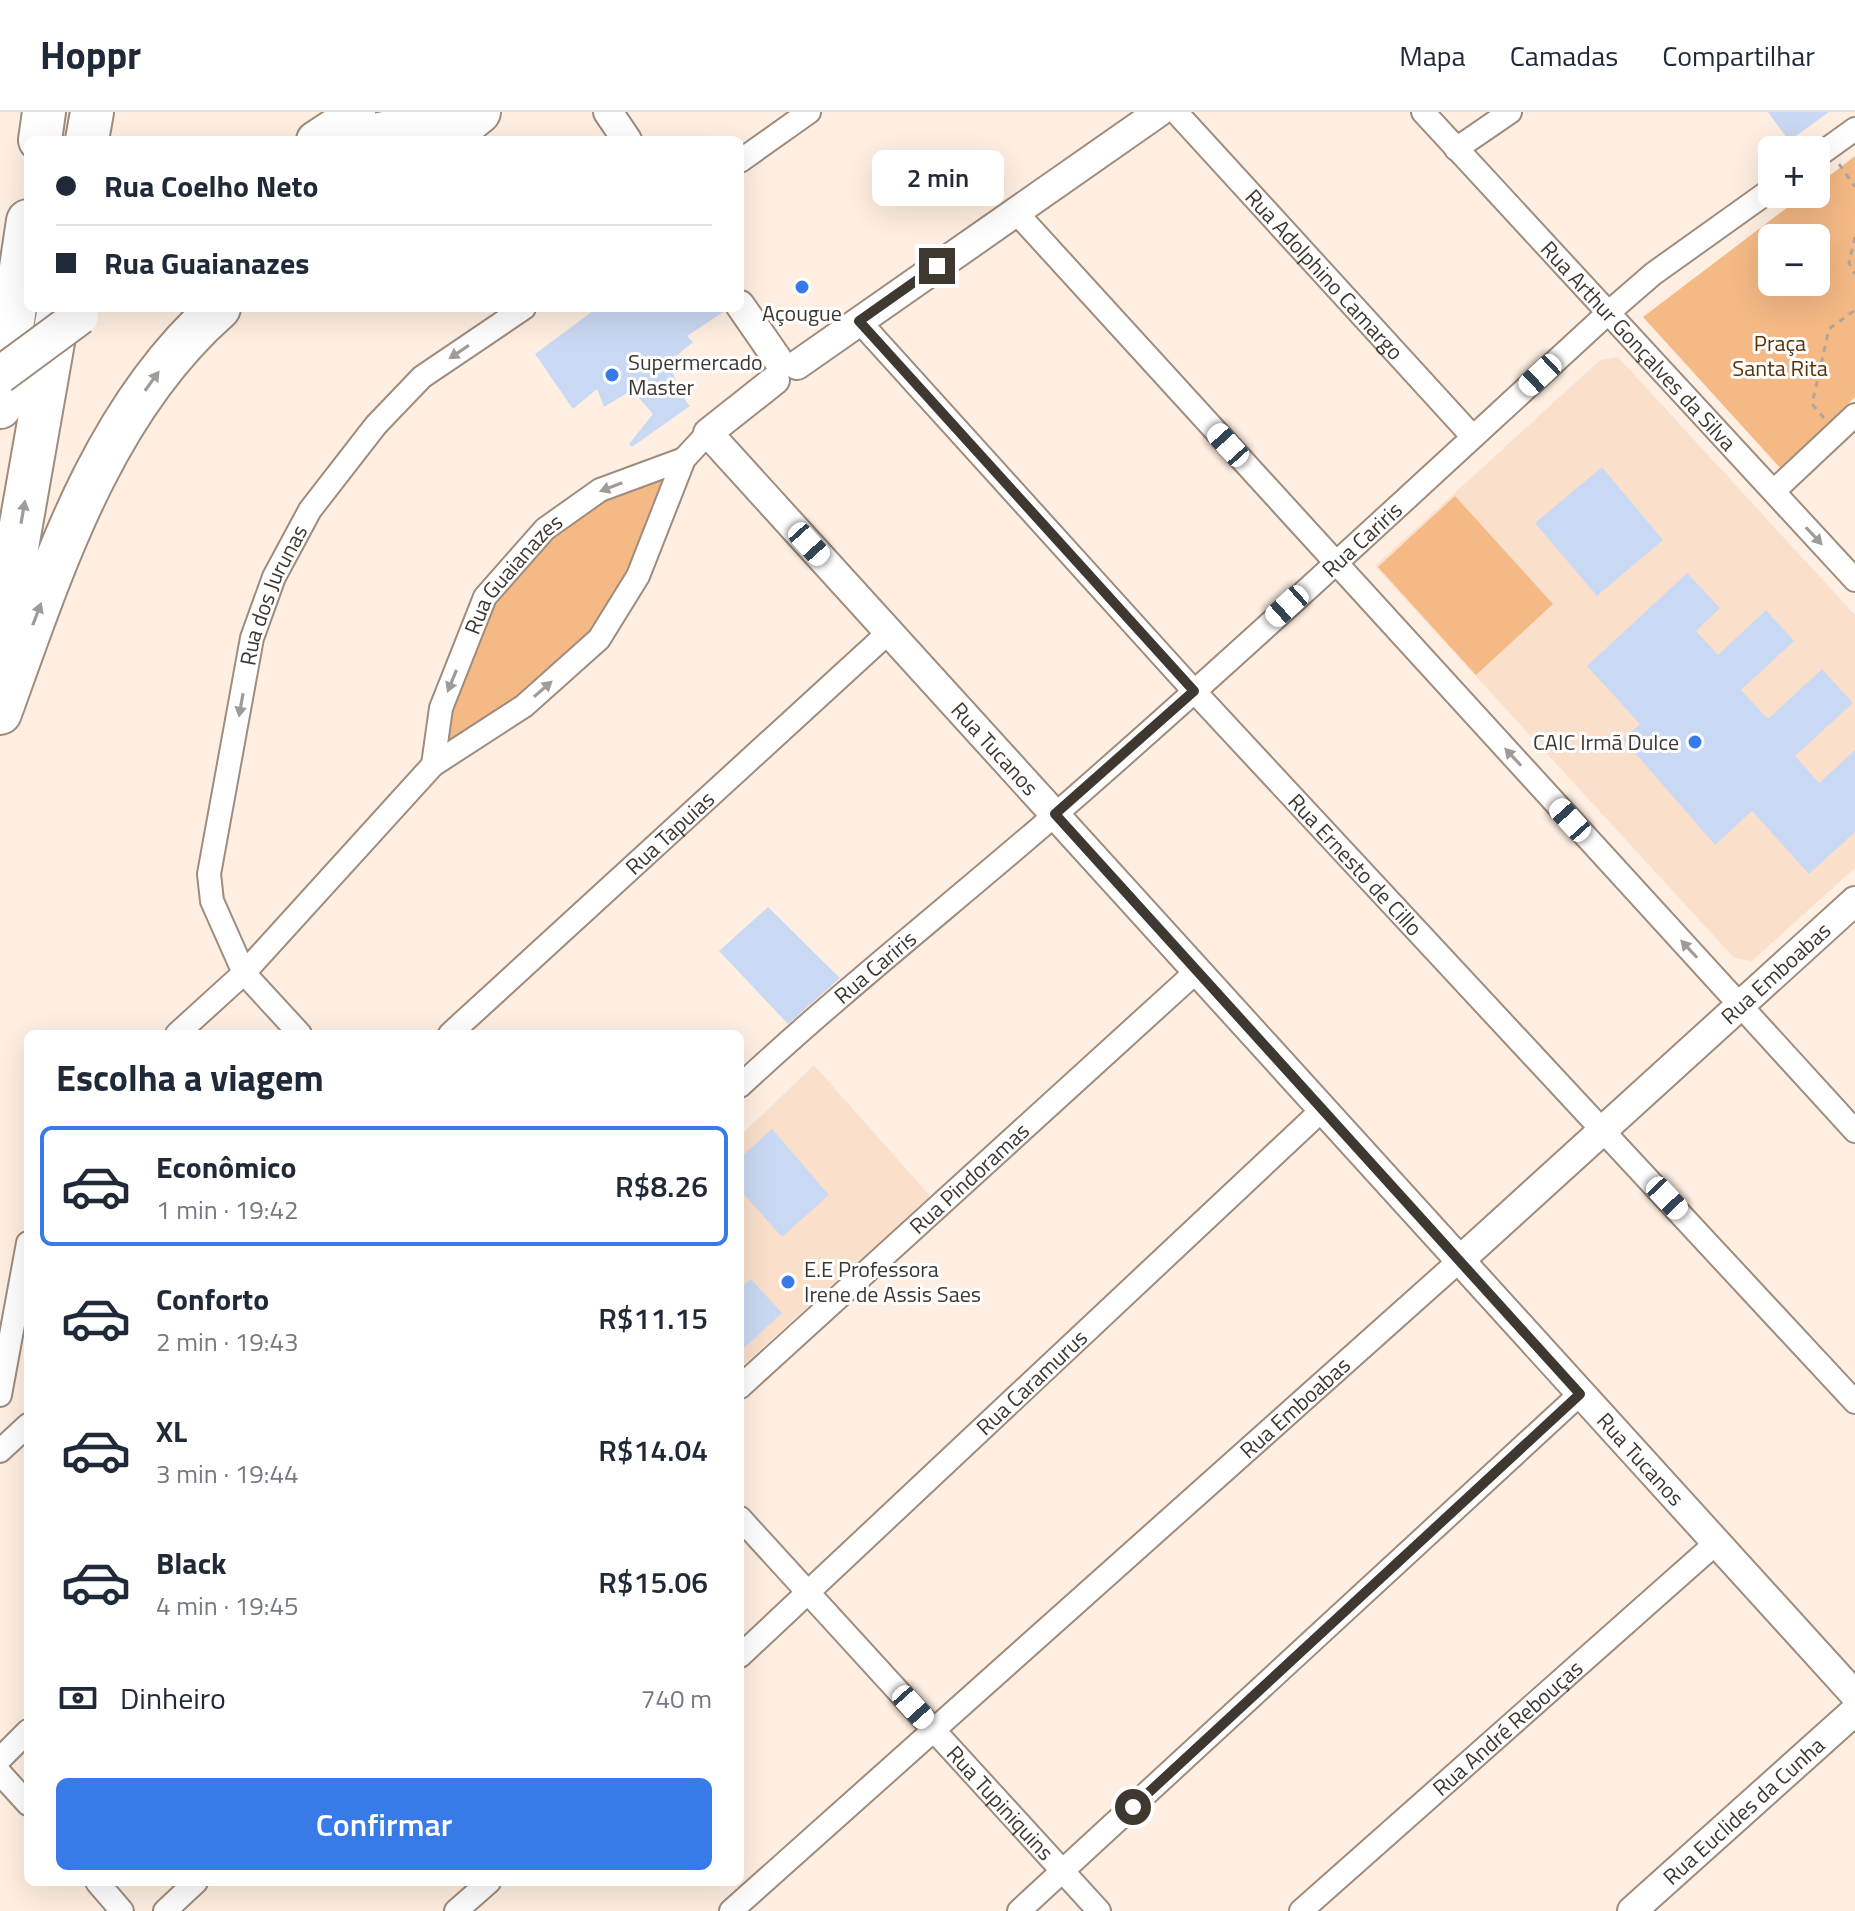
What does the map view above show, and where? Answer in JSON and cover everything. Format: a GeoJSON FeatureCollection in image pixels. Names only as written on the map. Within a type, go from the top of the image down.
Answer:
{"type":"FeatureCollection","features":[{"type":"Feature","properties":{"kind":"highway"},"geometry":{"type":"LineString","coordinates":[[41,136],[44,112]]}},
{"type":"Feature","properties":{"kind":"highway"},"geometry":{"type":"LineString","coordinates":[[88,136],[92,112]]}},
{"type":"Feature","properties":{"kind":"highway"},"geometry":{"type":"LineString","coordinates":[[449,136],[479,112]]}},
{"type":"Feature","properties":{"kind":"highway"},"geometry":{"type":"LineString","coordinates":[[0,407],[24,248]]}},
{"type":"Feature","properties":{"kind":"highway"},"geometry":{"type":"LineString","coordinates":[[0,644],[74,312]]}},
{"type":"Feature","properties":{"kind":"highway"},"geometry":{"type":"LineString","coordinates":[[0,713],[69,533],[101,464],[129,414],[165,363],[215,312]]}},
{"type":"Feature","properties":{"kind":"main road"},"geometry":{"type":"LineString","coordinates":[[352,130],[389,112]]}},
{"type":"Feature","properties":{"kind":"main road"},"geometry":{"type":"LineString","coordinates":[[330,136],[352,130],[426,121],[446,112]]}},
{"type":"Feature","properties":{"kind":"main road"},"geometry":{"type":"LineString","coordinates":[[0,352],[70,312]]}},
{"type":"Feature","properties":{"kind":"main road"},"geometry":{"type":"LineString","coordinates":[[0,375],[72,312]]}},
{"type":"Feature","properties":{"kind":"street"},"geometry":{"type":"LineString","coordinates":[[608,112],[624,136]]}},
{"type":"Feature","properties":{"kind":"street"},"geometry":{"type":"LineString","coordinates":[[744,158],[809,112]]}},
{"type":"Feature","properties":{"kind":"street"},"geometry":{"type":"LineString","coordinates":[[708,433],[784,368],[859,321],[1014,210],[1159,112]]}},
{"type":"Feature","properties":{"kind":"street","name":"Rua Adolphino Camargo"},"geometry":{"type":"LineString","coordinates":[[1176,112],[1473,437]]}},
{"type":"Feature","properties":{"kind":"street","name":"Rua Arthur Gonçalves da Silva"},"geometry":{"type":"LineString","coordinates":[[1423,112],[1855,580]]}},
{"type":"Feature","properties":{"kind":"street"},"geometry":{"type":"LineString","coordinates":[[1456,149],[1510,112]]}},
{"type":"Feature","properties":{"kind":"street"},"geometry":{"type":"LineString","coordinates":[[1830,147],[1855,129]]}},
{"type":"Feature","properties":{"kind":"street","name":"Rua Cariris"},"geometry":{"type":"LineString","coordinates":[[744,1082],[809,1022],[1055,814],[1194,691],[1608,313],[1653,274],[1758,199]]}},
{"type":"Feature","properties":{"kind":"street"},"geometry":{"type":"LineString","coordinates":[[1014,210],[1855,1131]]}},
{"type":"Feature","properties":{"kind":"street"},"geometry":{"type":"LineString","coordinates":[[744,311],[784,368]]}},
{"type":"Feature","properties":{"kind":"street","name":"Rua dos Jurunas"},"geometry":{"type":"LineString","coordinates":[[244,973],[212,901],[209,874],[252,638],[274,577],[310,510],[376,425],[422,377],[518,312]]}},
{"type":"Feature","properties":{"kind":"street","name":"Rua Ernesto de Cillo"},"geometry":{"type":"LineString","coordinates":[[859,321],[1194,691],[1855,1402]]}},
{"type":"Feature","properties":{"kind":"street"},"geometry":{"type":"LineString","coordinates":[[1774,491],[1855,415]]}},
{"type":"Feature","properties":{"kind":"street","name":"Rua Guaianazes"},"geometry":{"type":"LineString","coordinates":[[181,1030],[244,973],[433,765],[524,706],[599,639],[638,576],[684,459],[708,433]]}},
{"type":"Feature","properties":{"kind":"street","name":"Rua Tucanos"},"geometry":{"type":"LineString","coordinates":[[708,433],[1855,1695]]}},
{"type":"Feature","properties":{"kind":"street","name":"Rua Guaianazes"},"geometry":{"type":"LineString","coordinates":[[433,765],[441,708],[485,597],[545,529],[600,490],[684,459]]}},
{"type":"Feature","properties":{"kind":"street","name":"Rua Tapuias"},"geometry":{"type":"LineString","coordinates":[[454,1030],[889,632]]}},
{"type":"Feature","properties":{"kind":"street","name":"Rua Emboabas"},"geometry":{"type":"LineString","coordinates":[[731,1911],[1459,1261],[1855,901]]}},
{"type":"Feature","properties":{"kind":"street","name":"Rua Pindoramas"},"geometry":{"type":"LineString","coordinates":[[744,1383],[1198,970]]}},
{"type":"Feature","properties":{"kind":"street"},"geometry":{"type":"LineString","coordinates":[[244,973],[296,1030]]}},
{"type":"Feature","properties":{"kind":"street","name":"Rua Caramurus"},"geometry":{"type":"LineString","coordinates":[[744,1652],[1323,1109]]}},
{"type":"Feature","properties":{"kind":"street"},"geometry":{"type":"LineString","coordinates":[[0,1395],[24,1265]]}},
{"type":"Feature","properties":{"kind":"street"},"geometry":{"type":"LineString","coordinates":[[1019,1911],[1580,1394]]}},
{"type":"Feature","properties":{"kind":"street"},"geometry":{"type":"LineString","coordinates":[[0,1451],[24,1429]]}},
{"type":"Feature","properties":{"kind":"street","name":"Rua Tupiniquins"},"geometry":{"type":"LineString","coordinates":[[744,1522],[1099,1911]]}},
{"type":"Feature","properties":{"kind":"street","name":"Rua André Rebouças"},"geometry":{"type":"LineString","coordinates":[[1301,1911],[1715,1544]]}},
{"type":"Feature","properties":{"kind":"street","name":"Rua Euclides da Cunha"},"geometry":{"type":"LineString","coordinates":[[1632,1911],[1855,1711]]}},
{"type":"Feature","properties":{"kind":"street"},"geometry":{"type":"LineString","coordinates":[[0,1759],[24,1735]]}},
{"type":"Feature","properties":{"kind":"street"},"geometry":{"type":"LineString","coordinates":[[0,1773],[24,1800]]}},
{"type":"Feature","properties":{"kind":"street"},"geometry":{"type":"LineString","coordinates":[[100,1886],[122,1911]]}},
{"type":"Feature","properties":{"kind":"street"},"geometry":{"type":"LineString","coordinates":[[165,1911],[192,1886]]}},
{"type":"Feature","properties":{"kind":"street"},"geometry":{"type":"LineString","coordinates":[[456,1911],[484,1886]]}},
{"type":"Feature","properties":{"kind":"path"},"geometry":{"type":"LineString","coordinates":[[1830,161],[1855,187]]}},
{"type":"Feature","properties":{"kind":"path"},"geometry":{"type":"LineString","coordinates":[[1855,237],[1849,263],[1855,274]]}},
{"type":"Feature","properties":{"kind":"path"},"geometry":{"type":"LineString","coordinates":[[1836,433],[1812,404],[1829,329],[1855,310]]}},
{"type":"Feature","properties":{"kind":"shaded area","name":"CAIC Irmã Dulce"},"geometry":{"type":"Polygon","coordinates":[[[1618,357],[1855,615],[1855,868],[1752,961],[1734,958],[1375,566],[1600,360],[1618,357]]]}},
{"type":"Feature","properties":{"kind":"shaded area","name":"E.E Professora Irene de Assis Saes"},"geometry":{"type":"Polygon","coordinates":[[[814,1065],[930,1196],[744,1364],[744,1132],[814,1065]]]}},
{"type":"Feature","properties":{"kind":"green space","name":"Praça Santa Rita"},"geometry":{"type":"Polygon","coordinates":[[[1855,156],[1855,397],[1782,470],[1643,317],[1758,230],[1758,296],[1830,296],[1830,224],[1765,224],[1787,208],[1830,208],[1830,175],[1855,156]]]}},
{"type":"Feature","properties":{"kind":"green space"},"geometry":{"type":"Polygon","coordinates":[[[684,459],[599,639],[433,765],[485,597],[545,529],[684,459]]]}},
{"type":"Feature","properties":{"kind":"green space"},"geometry":{"type":"Polygon","coordinates":[[[1455,496],[1553,604],[1476,675],[1378,567],[1455,496]]]}},
{"type":"Feature","properties":{"kind":"building"},"geometry":{"type":"Polygon","coordinates":[[[1768,112],[1829,112],[1796,136],[1785,136],[1768,112]]]}},
{"type":"Feature","properties":{"kind":"building","name":"Supermercado Master"},"geometry":{"type":"Polygon","coordinates":[[[592,312],[723,312],[687,336],[693,342],[669,362],[681,395],[690,406],[632,447],[629,444],[653,414],[632,390],[604,407],[597,389],[573,409],[535,354],[592,312]]]}},
{"type":"Feature","properties":{"kind":"building"},"geometry":{"type":"Polygon","coordinates":[[[1602,467],[1663,540],[1597,596],[1535,523],[1602,467]]]}},
{"type":"Feature","properties":{"kind":"building"},"geometry":{"type":"Polygon","coordinates":[[[1687,573],[1720,608],[1696,631],[1718,655],[1766,610],[1794,641],[1741,690],[1768,719],[1822,669],[1853,703],[1795,756],[1819,783],[1855,750],[1855,832],[1809,874],[1752,811],[1715,845],[1623,739],[1640,724],[1587,666],[1687,573]]]}},
{"type":"Feature","properties":{"kind":"building"},"geometry":{"type":"Polygon","coordinates":[[[768,907],[840,978],[788,1024],[719,951],[768,907]]]}},
{"type":"Feature","properties":{"kind":"building"},"geometry":{"type":"Polygon","coordinates":[[[772,1129],[829,1195],[782,1237],[744,1194],[744,1154],[772,1129]]]}},
{"type":"Feature","properties":{"kind":"building"},"geometry":{"type":"Polygon","coordinates":[[[751,1279],[782,1313],[744,1348],[744,1285],[751,1279]]]}},
{"type":"Feature","properties":{"kind":"place","name":"Açougue"},"geometry":{"type":"Point","coordinates":[802,287]}},
{"type":"Feature","properties":{"kind":"place","name":"Supermercado Master"},"geometry":{"type":"Point","coordinates":[612,375]}},
{"type":"Feature","properties":{"kind":"place","name":"CAIC Irmã Dulce"},"geometry":{"type":"Point","coordinates":[1695,742]}},
{"type":"Feature","properties":{"kind":"place","name":"E.E Professora Irene de Assis Saes"},"geometry":{"type":"Point","coordinates":[788,1282]}},
{"type":"Feature","properties":{"kind":"route"},"geometry":{"type":"LineString","coordinates":[[937,266],[859,321],[1194,691],[1055,814],[1580,1394],[1133,1807]]}}]}
